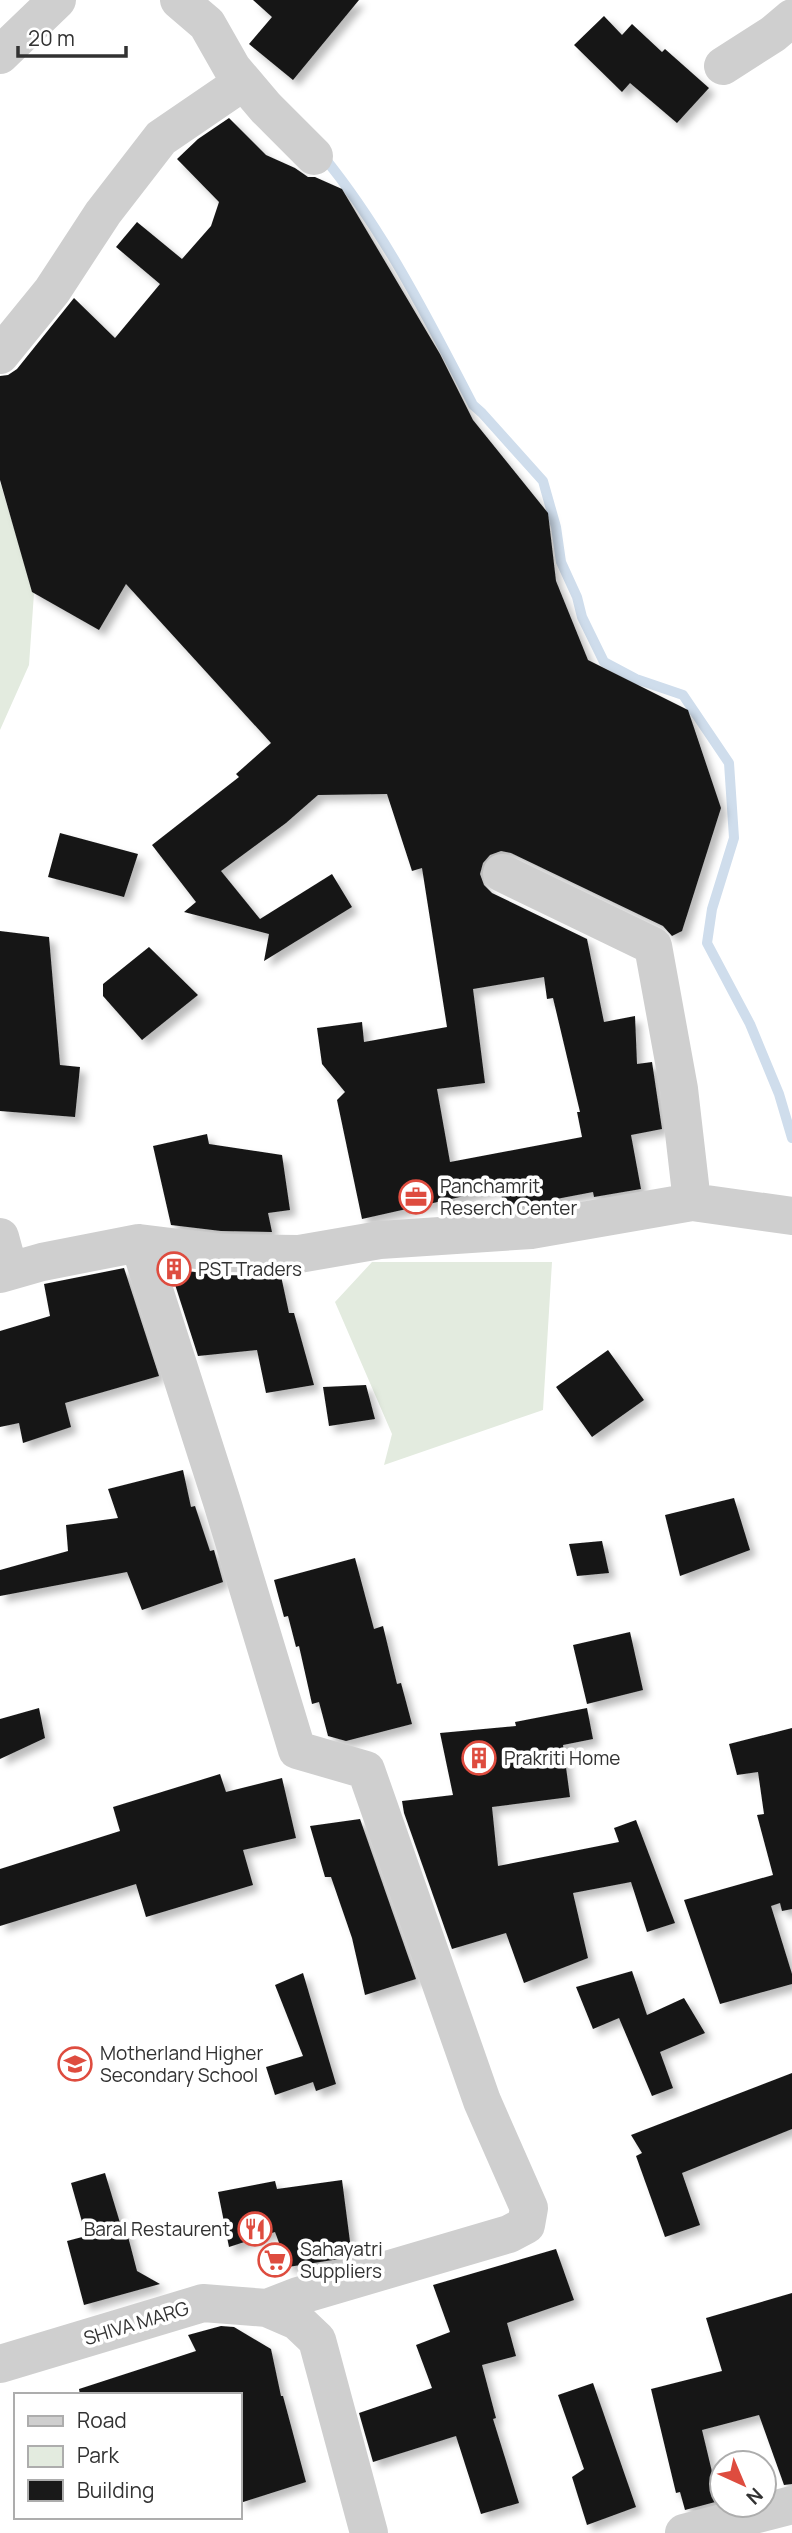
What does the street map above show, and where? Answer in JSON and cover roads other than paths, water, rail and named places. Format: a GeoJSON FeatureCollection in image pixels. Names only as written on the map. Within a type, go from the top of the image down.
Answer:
{"type":"FeatureCollection","features":[{"type":"Feature","properties":{"kind":"street"},"geometry":{"type":"LineString","coordinates":[[0,55],[57,0]]}},
{"type":"Feature","properties":{"kind":"street"},"geometry":{"type":"LineString","coordinates":[[179,0],[206,24],[219,43],[223,55],[243,82],[314,156]]}},
{"type":"Feature","properties":{"kind":"street"},"geometry":{"type":"LineString","coordinates":[[723,66],[792,18]]}},
{"type":"Feature","properties":{"kind":"street"},"geometry":{"type":"LineString","coordinates":[[0,355],[52,291],[103,214],[161,138],[243,82]]}},
{"type":"Feature","properties":{"kind":"street"},"geometry":{"type":"LineString","coordinates":[[502,873],[653,946],[679,1089],[692,1202]]}},
{"type":"Feature","properties":{"kind":"street"},"geometry":{"type":"LineString","coordinates":[[3,1260],[139,1243],[220,1253],[299,1254],[380,1240],[531,1230],[692,1202],[792,1216]]}},
{"type":"Feature","properties":{"kind":"street"},"geometry":{"type":"LineString","coordinates":[[139,1243],[222,1502],[297,1750],[366,1770],[482,2101],[529,2208],[526,2225],[509,2234],[298,2296],[267,2308]]}},
{"type":"Feature","properties":{"kind":"street","name":"SHIVA MARG"},"geometry":{"type":"LineString","coordinates":[[0,2364],[203,2303],[267,2308],[297,2321],[317,2340],[369,2533]]}},
{"type":"Feature","properties":{"kind":"street"},"geometry":{"type":"LineString","coordinates":[[684,2533],[792,2505]]}},
{"type":"Feature","properties":{"kind":"waterway"},"geometry":{"type":"LineString","coordinates":[[323,156],[386,245],[473,405],[543,481],[556,527],[561,562],[577,597],[582,617],[604,662],[636,679],[683,695],[729,763],[734,838],[712,909],[707,943],[750,1024],[779,1094],[792,1138]]}},
{"type":"Feature","properties":{"kind":"place","name":"Panchamrit Reserch Center"},"geometry":{"type":"Point","coordinates":[416,1197]}},
{"type":"Feature","properties":{"kind":"place","name":"PST Traders"},"geometry":{"type":"Point","coordinates":[174,1269]}},
{"type":"Feature","properties":{"kind":"place","name":"Prakriti Home"},"geometry":{"type":"Point","coordinates":[479,1758]}},
{"type":"Feature","properties":{"kind":"place","name":"Motherland Higher Secondary School"},"geometry":{"type":"Point","coordinates":[75,2064]}},
{"type":"Feature","properties":{"kind":"place","name":"Baral Restaurent"},"geometry":{"type":"Point","coordinates":[255,2229]}},
{"type":"Feature","properties":{"kind":"place","name":"Sahayatri Suppliers"},"geometry":{"type":"Point","coordinates":[275,2260]}}]}
